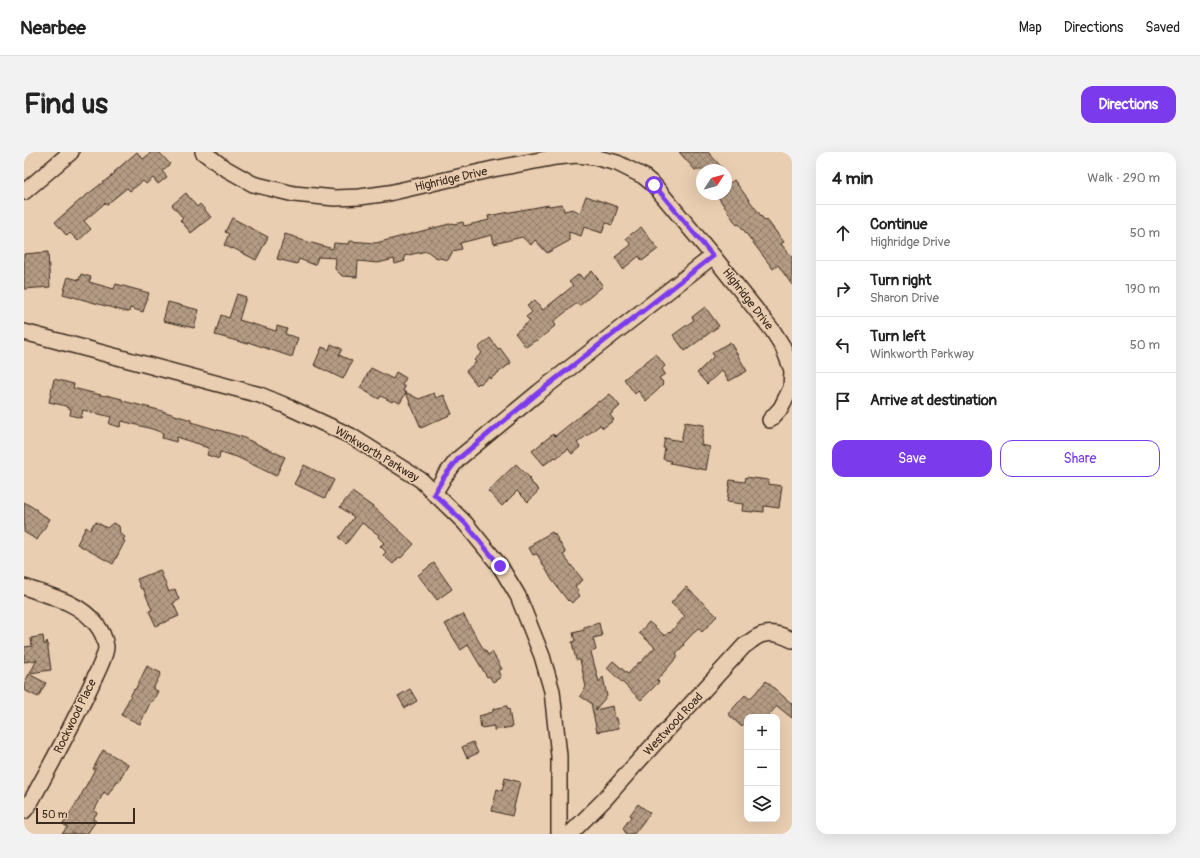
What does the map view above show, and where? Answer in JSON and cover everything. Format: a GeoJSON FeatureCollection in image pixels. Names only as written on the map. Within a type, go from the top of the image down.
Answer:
{"type":"FeatureCollection","features":[{"type":"Feature","properties":{"kind":"street"},"geometry":{"type":"LineString","coordinates":[[24,192],[71,152]]}},
{"type":"Feature","properties":{"kind":"street","name":"Highridge Drive"},"geometry":{"type":"LineString","coordinates":[[203,152],[224,167],[253,184],[294,194],[335,198],[360,197],[389,193],[556,154],[594,157],[617,163],[643,176],[654,185],[713,256],[773,332],[783,347],[792,370],[791,388],[781,408],[770,420]]}},
{"type":"Feature","properties":{"kind":"street"},"geometry":{"type":"LineString","coordinates":[[434,494],[444,477],[458,459],[539,392],[713,256]]}},
{"type":"Feature","properties":{"kind":"street","name":"Winkworth Parkway"},"geometry":{"type":"LineString","coordinates":[[24,332],[260,395],[351,436],[421,480],[465,523],[500,566],[518,596],[542,656],[552,691],[559,756],[559,834]]}},
{"type":"Feature","properties":{"kind":"street","name":"Rockwood Place"},"geometry":{"type":"LineString","coordinates":[[24,587],[71,603],[86,613],[97,625],[103,636],[106,648],[77,716],[30,803],[24,811]]}},
{"type":"Feature","properties":{"kind":"street","name":"Westwood Road"},"geometry":{"type":"LineString","coordinates":[[570,834],[604,800],[744,646],[760,635],[774,633],[789,639]]}},
{"type":"Feature","properties":{"kind":"building"},"geometry":{"type":"Polygon","coordinates":[[[137,152],[143,159],[152,152],[159,152],[170,164],[162,171],[167,177],[158,184],[153,178],[146,184],[143,181],[130,191],[127,188],[106,205],[105,203],[84,221],[91,229],[78,241],[70,233],[67,236],[55,222],[115,173],[114,172],[137,152]]]}},
{"type":"Feature","properties":{"kind":"building"},"geometry":{"type":"Polygon","coordinates":[[[679,152],[708,152],[719,164],[696,164],[695,170],[679,152]]]}},
{"type":"Feature","properties":{"kind":"building"},"geometry":{"type":"Polygon","coordinates":[[[734,180],[765,221],[767,220],[784,242],[781,244],[792,257],[792,285],[778,265],[773,269],[739,224],[737,225],[720,200],[732,200],[732,182],[734,180]]]}},
{"type":"Feature","properties":{"kind":"building"},"geometry":{"type":"Polygon","coordinates":[[[186,193],[197,207],[200,204],[211,217],[191,233],[180,220],[183,218],[172,205],[186,193]]]}},
{"type":"Feature","properties":{"kind":"building"},"geometry":{"type":"Polygon","coordinates":[[[586,196],[618,207],[612,225],[606,223],[602,233],[584,227],[581,236],[569,232],[569,241],[547,253],[535,240],[531,245],[522,237],[494,244],[492,235],[460,243],[462,249],[453,251],[448,260],[435,257],[427,251],[404,256],[405,261],[395,264],[394,259],[378,263],[358,261],[357,277],[342,276],[335,269],[336,258],[318,257],[315,265],[299,259],[297,264],[277,259],[285,234],[333,249],[334,243],[348,244],[349,241],[376,243],[453,223],[463,222],[464,226],[489,220],[488,216],[549,205],[562,204],[564,211],[573,209],[580,213],[586,196]]]}},
{"type":"Feature","properties":{"kind":"building"},"geometry":{"type":"Polygon","coordinates":[[[232,218],[268,237],[256,260],[224,245],[229,234],[225,232],[232,218]]]}},
{"type":"Feature","properties":{"kind":"building"},"geometry":{"type":"Polygon","coordinates":[[[641,227],[658,249],[642,261],[639,256],[623,269],[615,257],[631,245],[626,238],[641,227]]]}},
{"type":"Feature","properties":{"kind":"building"},"geometry":{"type":"Polygon","coordinates":[[[48,252],[50,287],[24,289],[24,254],[48,252]]]}},
{"type":"Feature","properties":{"kind":"building"},"geometry":{"type":"Polygon","coordinates":[[[592,271],[603,286],[579,306],[577,303],[553,322],[556,325],[537,341],[536,340],[526,347],[515,333],[530,321],[526,317],[532,312],[527,306],[535,300],[543,310],[573,286],[569,282],[579,274],[583,279],[592,271]]]}},
{"type":"Feature","properties":{"kind":"building"},"geometry":{"type":"Polygon","coordinates":[[[81,274],[91,277],[89,282],[114,289],[116,284],[149,293],[143,312],[130,308],[129,312],[127,312],[63,294],[68,277],[79,280],[81,274]]]}},
{"type":"Feature","properties":{"kind":"building"},"geometry":{"type":"Polygon","coordinates":[[[237,294],[246,297],[239,320],[276,331],[277,326],[287,329],[285,334],[298,338],[292,357],[248,342],[248,344],[215,335],[221,315],[229,318],[237,294]]]}},
{"type":"Feature","properties":{"kind":"building"},"geometry":{"type":"Polygon","coordinates":[[[168,302],[199,310],[194,328],[163,321],[168,302]]]}},
{"type":"Feature","properties":{"kind":"building"},"geometry":{"type":"Polygon","coordinates":[[[705,307],[719,326],[685,351],[673,335],[694,320],[692,317],[705,307]]]}},
{"type":"Feature","properties":{"kind":"building"},"geometry":{"type":"Polygon","coordinates":[[[490,338],[498,349],[500,348],[511,363],[490,379],[489,377],[477,385],[466,371],[476,362],[474,360],[482,353],[478,348],[490,338]]]}},
{"type":"Feature","properties":{"kind":"building"},"geometry":{"type":"Polygon","coordinates":[[[730,342],[747,371],[729,381],[722,370],[707,384],[697,373],[714,356],[712,353],[730,342]]]}},
{"type":"Feature","properties":{"kind":"building"},"geometry":{"type":"Polygon","coordinates":[[[331,344],[342,349],[339,355],[352,361],[343,379],[314,365],[322,347],[329,350],[331,344]]]}},
{"type":"Feature","properties":{"kind":"building"},"geometry":{"type":"Polygon","coordinates":[[[656,354],[665,366],[662,369],[665,374],[659,378],[663,382],[663,385],[646,401],[638,391],[635,394],[624,379],[656,354]]]}},
{"type":"Feature","properties":{"kind":"building"},"geometry":{"type":"Polygon","coordinates":[[[371,368],[393,379],[396,372],[406,378],[402,385],[405,387],[403,391],[419,399],[434,393],[436,398],[444,395],[452,414],[421,428],[406,393],[400,403],[394,400],[392,402],[381,396],[379,399],[360,388],[371,368]]]}},
{"type":"Feature","properties":{"kind":"building"},"geometry":{"type":"Polygon","coordinates":[[[54,379],[74,384],[73,388],[122,399],[123,401],[159,410],[191,420],[191,422],[242,437],[285,457],[276,476],[237,457],[220,452],[219,459],[207,455],[209,448],[202,445],[177,437],[176,442],[162,438],[163,433],[152,429],[122,421],[120,427],[109,424],[111,417],[83,410],[81,418],[70,415],[71,409],[66,406],[49,402],[54,379]]]}},
{"type":"Feature","properties":{"kind":"building"},"geometry":{"type":"Polygon","coordinates":[[[610,394],[620,406],[610,415],[614,420],[603,428],[600,425],[577,443],[580,447],[572,454],[568,449],[544,465],[532,451],[553,434],[555,436],[610,394]]]}},
{"type":"Feature","properties":{"kind":"building"},"geometry":{"type":"Polygon","coordinates":[[[685,422],[704,425],[701,445],[710,447],[706,470],[670,463],[671,461],[663,459],[665,438],[681,441],[685,422]]]}},
{"type":"Feature","properties":{"kind":"building"},"geometry":{"type":"Polygon","coordinates":[[[516,464],[530,478],[529,480],[539,490],[528,502],[517,491],[502,506],[488,491],[516,464]]]}},
{"type":"Feature","properties":{"kind":"building"},"geometry":{"type":"Polygon","coordinates":[[[304,465],[334,480],[325,498],[294,484],[304,465]]]}},
{"type":"Feature","properties":{"kind":"building"},"geometry":{"type":"Polygon","coordinates":[[[746,477],[768,480],[768,484],[782,486],[779,508],[764,506],[764,512],[742,511],[743,504],[727,502],[730,480],[745,482],[746,477]]]}},
{"type":"Feature","properties":{"kind":"building"},"geometry":{"type":"Polygon","coordinates":[[[352,492],[376,509],[414,544],[393,564],[383,555],[386,552],[380,546],[384,543],[378,537],[379,535],[362,523],[346,544],[339,538],[354,517],[340,507],[352,492]]]}},
{"type":"Feature","properties":{"kind":"building"},"geometry":{"type":"Polygon","coordinates":[[[24,502],[50,519],[37,540],[24,532],[24,502]]]}},
{"type":"Feature","properties":{"kind":"building"},"geometry":{"type":"Polygon","coordinates":[[[96,522],[107,528],[113,523],[119,526],[120,534],[125,537],[123,540],[125,541],[113,564],[77,544],[86,527],[90,530],[96,522]]]}},
{"type":"Feature","properties":{"kind":"building"},"geometry":{"type":"Polygon","coordinates":[[[552,532],[566,553],[563,555],[583,580],[575,586],[580,596],[572,603],[569,600],[568,601],[552,580],[537,554],[533,555],[529,548],[534,545],[533,543],[552,532]]]}},
{"type":"Feature","properties":{"kind":"building"},"geometry":{"type":"Polygon","coordinates":[[[434,563],[452,589],[437,600],[418,575],[434,563]]]}},
{"type":"Feature","properties":{"kind":"building"},"geometry":{"type":"Polygon","coordinates":[[[160,570],[169,592],[175,589],[179,600],[173,603],[179,616],[156,626],[149,611],[152,610],[143,588],[141,589],[137,579],[160,570]]]}},
{"type":"Feature","properties":{"kind":"building"},"geometry":{"type":"Polygon","coordinates":[[[686,587],[717,616],[702,632],[698,628],[683,644],[684,645],[676,654],[678,656],[657,680],[659,682],[641,700],[607,668],[613,661],[628,674],[655,647],[639,633],[649,622],[665,636],[669,632],[670,633],[685,616],[671,603],[686,587]]]}},
{"type":"Feature","properties":{"kind":"building"},"geometry":{"type":"Polygon","coordinates":[[[463,614],[484,650],[488,655],[492,652],[502,669],[498,671],[501,677],[493,682],[489,676],[487,677],[468,645],[461,650],[445,624],[463,614]]]}},
{"type":"Feature","properties":{"kind":"building"},"geometry":{"type":"Polygon","coordinates":[[[599,623],[602,636],[593,638],[596,650],[591,652],[599,682],[603,677],[607,696],[595,710],[613,706],[615,718],[617,718],[619,728],[597,732],[591,703],[580,696],[586,687],[580,660],[576,660],[572,642],[575,641],[573,633],[584,630],[584,627],[599,623]]]}},
{"type":"Feature","properties":{"kind":"building"},"geometry":{"type":"Polygon","coordinates":[[[43,636],[44,644],[46,644],[47,641],[51,670],[30,673],[37,660],[24,662],[24,647],[32,646],[31,638],[43,636]]]}},
{"type":"Feature","properties":{"kind":"building"},"geometry":{"type":"Polygon","coordinates":[[[147,666],[161,673],[153,689],[158,691],[153,701],[151,701],[140,724],[121,715],[147,666]]]}},
{"type":"Feature","properties":{"kind":"building"},"geometry":{"type":"Polygon","coordinates":[[[29,674],[46,683],[38,697],[24,690],[24,684],[29,674]]]}},
{"type":"Feature","properties":{"kind":"building"},"geometry":{"type":"Polygon","coordinates":[[[766,681],[792,704],[792,718],[777,706],[770,714],[744,714],[744,725],[742,727],[728,714],[745,695],[750,699],[766,681]]]}},
{"type":"Feature","properties":{"kind":"building"},"geometry":{"type":"Polygon","coordinates":[[[410,689],[417,701],[405,708],[398,696],[410,689]]]}},
{"type":"Feature","properties":{"kind":"building"},"geometry":{"type":"Polygon","coordinates":[[[507,706],[508,710],[509,709],[512,727],[494,730],[494,726],[481,728],[479,716],[493,712],[493,709],[507,706]]]}},
{"type":"Feature","properties":{"kind":"building"},"geometry":{"type":"Polygon","coordinates":[[[473,742],[478,753],[467,758],[462,747],[473,742]]]}},
{"type":"Feature","properties":{"kind":"building"},"geometry":{"type":"Polygon","coordinates":[[[103,750],[128,764],[119,781],[117,781],[108,795],[104,792],[94,811],[97,813],[93,819],[96,821],[87,834],[62,834],[67,827],[63,824],[79,799],[103,750]]]}},
{"type":"Feature","properties":{"kind":"building"},"geometry":{"type":"Polygon","coordinates":[[[505,778],[520,782],[512,816],[492,811],[497,789],[502,791],[505,778]]]}},
{"type":"Feature","properties":{"kind":"building"},"geometry":{"type":"Polygon","coordinates":[[[638,804],[650,813],[634,834],[626,834],[623,828],[638,804]]]}},
{"type":"Feature","properties":{"kind":"route"},"geometry":{"type":"LineString","coordinates":[[500,566],[465,523],[434,494],[444,477],[458,459],[539,392],[713,256],[654,185]]}}]}
